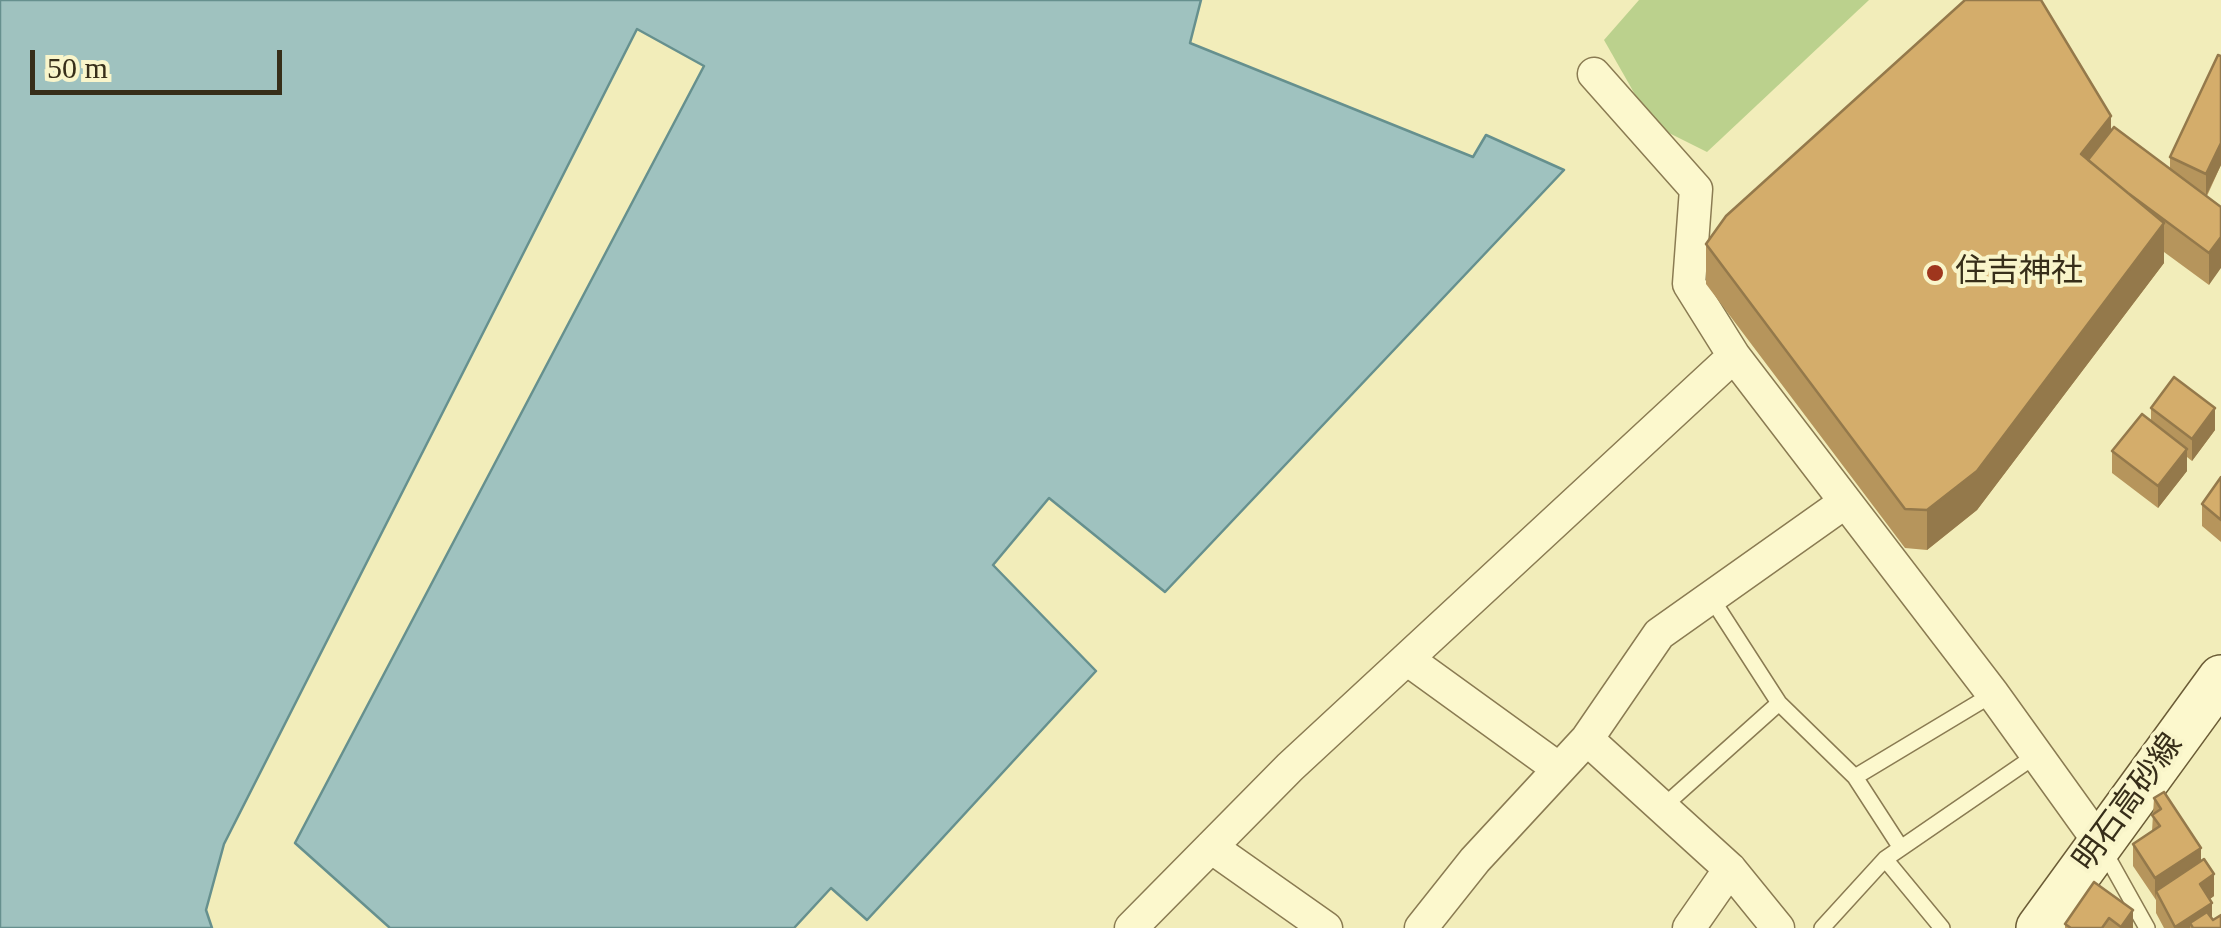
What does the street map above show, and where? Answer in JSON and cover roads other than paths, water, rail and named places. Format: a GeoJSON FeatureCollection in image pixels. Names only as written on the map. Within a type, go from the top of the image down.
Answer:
{"type":"FeatureCollection","features":[{"type":"Feature","properties":{"kind":"main road","name":"明石高砂線"},"geometry":{"type":"LineString","coordinates":[[2039,928],[2221,678]]}},
{"type":"Feature","properties":{"kind":"street"},"geometry":{"type":"LineString","coordinates":[[1594,74],[1696,189],[1689,284],[1734,356],[1993,694],[2100,843]]}},
{"type":"Feature","properties":{"kind":"street"},"geometry":{"type":"LineString","coordinates":[[1690,266],[1724,238]]}},
{"type":"Feature","properties":{"kind":"street"},"geometry":{"type":"LineString","coordinates":[[1131,928],[1407,659],[1734,356]]}},
{"type":"Feature","properties":{"kind":"street"},"geometry":{"type":"LineString","coordinates":[[1421,928],[1475,860],[1587,739],[1659,634],[1844,503]]}},
{"type":"Feature","properties":{"kind":"street"},"geometry":{"type":"LineString","coordinates":[[1407,659],[1558,769]]}},
{"type":"Feature","properties":{"kind":"street"},"geometry":{"type":"LineString","coordinates":[[1587,739],[1730,869],[1778,928]]}},
{"type":"Feature","properties":{"kind":"street"},"geometry":{"type":"LineString","coordinates":[[1211,847],[1326,928]]}},
{"type":"Feature","properties":{"kind":"street"},"geometry":{"type":"LineString","coordinates":[[1689,928],[1730,869]]}},
{"type":"Feature","properties":{"kind":"lane"},"geometry":{"type":"LineString","coordinates":[[1710,596],[1778,703],[1855,777],[1901,848]]}},
{"type":"Feature","properties":{"kind":"lane"},"geometry":{"type":"LineString","coordinates":[[1855,777],[1993,694]]}},
{"type":"Feature","properties":{"kind":"lane"},"geometry":{"type":"LineString","coordinates":[[1664,805],[1778,703]]}},
{"type":"Feature","properties":{"kind":"lane"},"geometry":{"type":"LineString","coordinates":[[1822,928],[1885,860],[2034,756]]}},
{"type":"Feature","properties":{"kind":"lane"},"geometry":{"type":"LineString","coordinates":[[2100,843],[2147,928]]}},
{"type":"Feature","properties":{"kind":"lane"},"geometry":{"type":"LineString","coordinates":[[1885,860],[1942,928]]}},
{"type":"Feature","properties":{"kind":"water"},"geometry":{"type":"Polygon","coordinates":[[[0,0],[1201,0],[1190,43],[1473,157],[1486,135],[1564,170],[1165,592],[1049,498],[993,565],[1096,671],[867,920],[831,888],[794,928],[390,928],[295,843],[704,66],[637,29],[224,844],[206,910],[212,928],[0,928],[0,0]]]}},
{"type":"Feature","properties":{"kind":"place","name":"住吉神社"},"geometry":{"type":"Point","coordinates":[1935,273]}}]}
